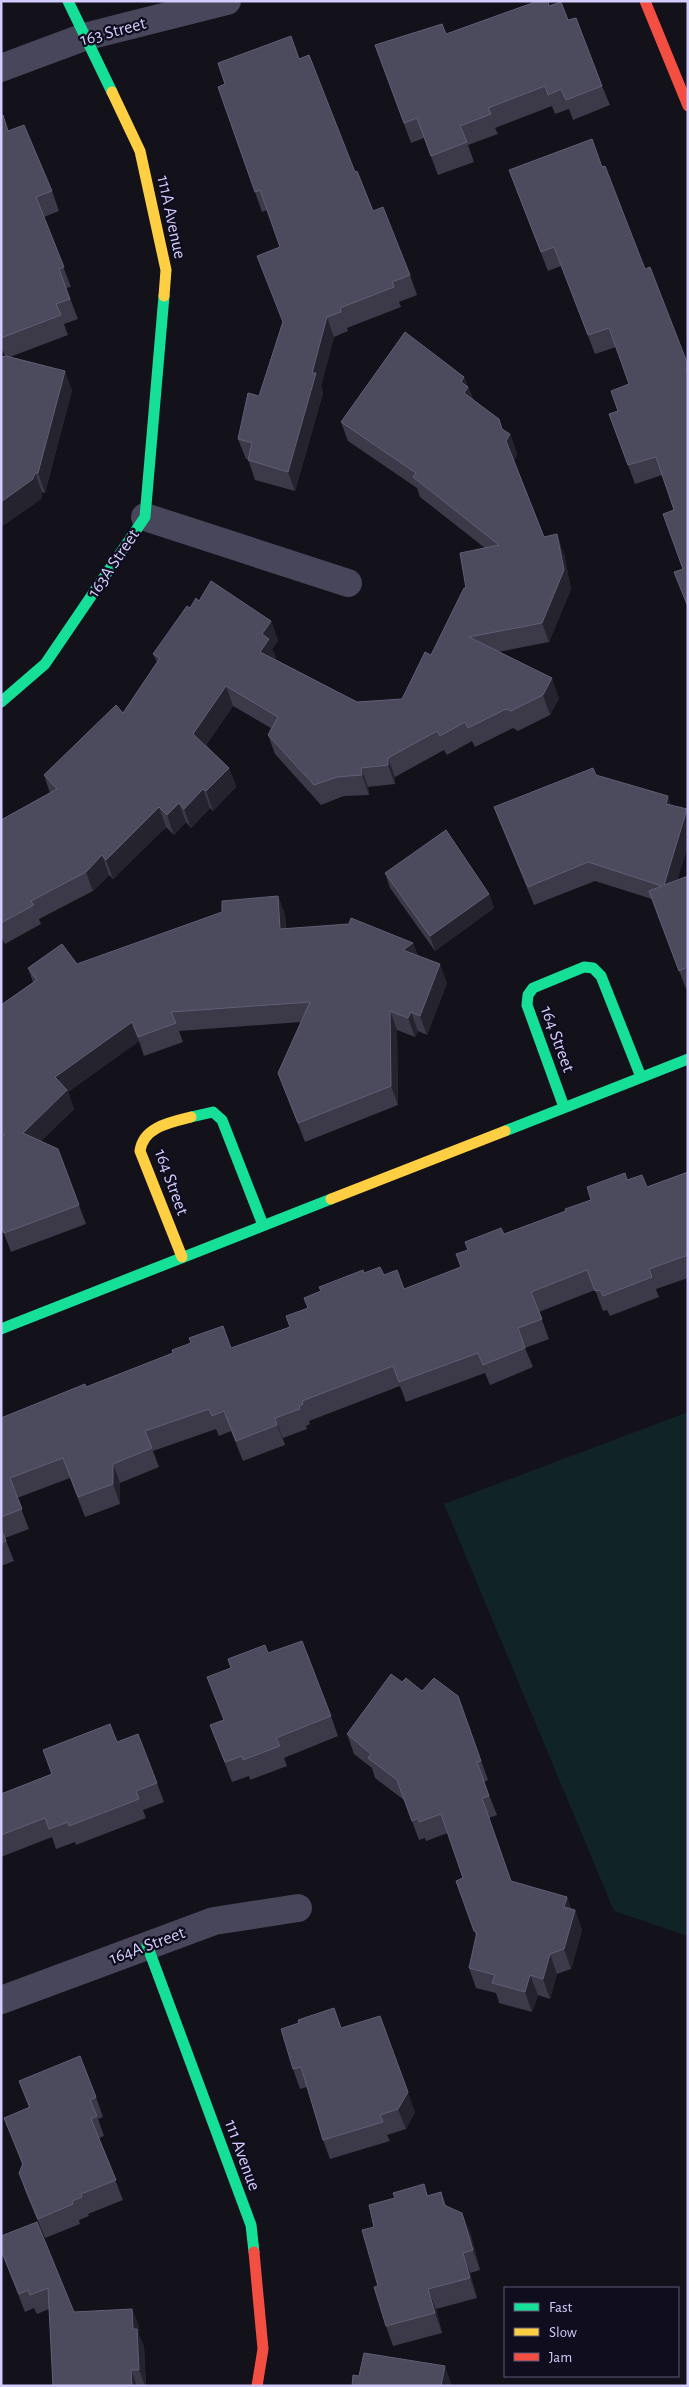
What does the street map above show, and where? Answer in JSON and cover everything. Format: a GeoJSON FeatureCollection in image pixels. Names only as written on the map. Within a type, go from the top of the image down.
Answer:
{"type":"FeatureCollection","features":[{"type":"Feature","properties":{"kind":"street","name":"111A Avenue"},"geometry":{"type":"LineString","coordinates":[[68,1],[140,151],[166,270],[145,516]]}},
{"type":"Feature","properties":{"kind":"street","name":"163 Street"},"geometry":{"type":"LineString","coordinates":[[1,68],[84,37],[227,1]]}},
{"type":"Feature","properties":{"kind":"street"},"geometry":{"type":"LineString","coordinates":[[645,1],[688,106]]}},
{"type":"Feature","properties":{"kind":"street","name":"163A Street"},"geometry":{"type":"LineString","coordinates":[[1,702],[45,664],[145,516],[348,583]]}},
{"type":"Feature","properties":{"kind":"street","name":"164 Street"},"geometry":{"type":"LineString","coordinates":[[564,1107],[526,1005],[533,988],[584,967],[593,968],[601,976],[641,1077]]}},
{"type":"Feature","properties":{"kind":"street"},"geometry":{"type":"LineString","coordinates":[[1,1329],[688,1059]]}},
{"type":"Feature","properties":{"kind":"street","name":"164 Street"},"geometry":{"type":"LineString","coordinates":[[182,1257],[140,1150],[142,1140],[149,1133],[201,1113],[214,1112],[222,1120],[263,1226]]}},
{"type":"Feature","properties":{"kind":"street","name":"164A Street"},"geometry":{"type":"LineString","coordinates":[[1,2000],[147,1944],[214,1921],[298,1908]]}},
{"type":"Feature","properties":{"kind":"street","name":"111 Avenue"},"geometry":{"type":"LineString","coordinates":[[147,1944],[251,2225],[263,2349],[257,2386]]}},
{"type":"Feature","properties":{"kind":"green space"},"geometry":{"type":"Polygon","coordinates":[[[688,1412],[688,1936],[614,1911],[444,1504],[688,1412]]]}},
{"type":"Feature","properties":{"kind":"building"},"geometry":{"type":"Polygon","coordinates":[[[538,1],[548,1],[549,6],[561,2],[568,20],[576,18],[602,86],[566,100],[561,89],[548,95],[545,86],[488,108],[491,114],[460,126],[467,142],[431,156],[417,118],[404,123],[375,45],[442,24],[446,34],[538,1]]]}},
{"type":"Feature","properties":{"kind":"building"},"geometry":{"type":"Polygon","coordinates":[[[291,36],[299,59],[309,55],[355,172],[357,171],[373,211],[383,207],[410,275],[392,282],[394,287],[340,308],[341,312],[327,317],[312,373],[316,373],[288,472],[248,460],[252,443],[238,439],[248,393],[259,396],[283,322],[257,256],[280,247],[260,190],[255,192],[218,87],[225,84],[218,63],[291,36]]]}},
{"type":"Feature","properties":{"kind":"building"},"geometry":{"type":"Polygon","coordinates":[[[3,115],[8,131],[24,125],[52,191],[36,197],[64,267],[59,269],[70,299],[56,304],[61,315],[1,338],[1,116],[3,115]]]}},
{"type":"Feature","properties":{"kind":"building"},"geometry":{"type":"Polygon","coordinates":[[[592,139],[602,167],[605,166],[645,269],[650,267],[688,365],[686,368],[688,373],[688,607],[674,572],[683,569],[663,514],[674,510],[656,457],[628,465],[609,414],[618,411],[611,391],[629,384],[609,328],[588,335],[554,247],[541,252],[509,170],[592,139]]]}},
{"type":"Feature","properties":{"kind":"building"},"geometry":{"type":"Polygon","coordinates":[[[405,332],[464,377],[461,382],[468,387],[464,393],[499,419],[502,429],[510,434],[506,441],[544,537],[557,534],[564,570],[542,623],[469,637],[552,678],[543,695],[511,711],[506,709],[468,728],[465,722],[440,736],[437,731],[388,758],[388,765],[361,768],[362,775],[337,777],[314,785],[268,735],[278,717],[226,686],[193,734],[229,768],[206,791],[203,789],[184,809],[179,803],[167,815],[159,807],[106,860],[102,855],[86,872],[31,901],[34,905],[1,923],[1,820],[57,789],[44,775],[116,705],[123,713],[160,658],[153,654],[187,606],[190,608],[196,598],[199,601],[211,581],[271,621],[262,634],[269,639],[260,652],[357,702],[402,699],[425,652],[431,655],[464,588],[466,588],[460,553],[499,545],[413,477],[416,473],[341,422],[405,332]]]}},
{"type":"Feature","properties":{"kind":"building"},"geometry":{"type":"Polygon","coordinates":[[[6,356],[65,371],[38,473],[35,473],[33,479],[1,502],[1,357],[6,356]]]}},
{"type":"Feature","properties":{"kind":"building"},"geometry":{"type":"Polygon","coordinates":[[[593,768],[596,775],[668,796],[666,804],[687,809],[664,885],[688,876],[688,967],[679,971],[649,891],[662,886],[588,862],[528,887],[494,807],[593,768]]]}},
{"type":"Feature","properties":{"kind":"building"},"geometry":{"type":"Polygon","coordinates":[[[446,830],[489,894],[430,936],[385,873],[446,830]]]}},
{"type":"Feature","properties":{"kind":"building"},"geometry":{"type":"Polygon","coordinates":[[[278,896],[280,929],[349,924],[351,918],[413,943],[403,950],[440,964],[420,1016],[411,1012],[408,1018],[390,1011],[391,1086],[298,1123],[278,1073],[310,1002],[171,1012],[176,1023],[138,1037],[132,1022],[55,1077],[67,1090],[23,1133],[58,1149],[79,1205],[4,1233],[1,1225],[1,1136],[5,1135],[1,1131],[1,1005],[37,980],[28,968],[62,944],[77,964],[222,912],[222,901],[278,896]]]}},
{"type":"Feature","properties":{"kind":"building"},"geometry":{"type":"Polygon","coordinates":[[[688,1172],[688,1255],[649,1269],[652,1277],[603,1296],[600,1290],[595,1291],[587,1270],[531,1292],[542,1319],[518,1328],[525,1348],[483,1365],[478,1353],[399,1382],[393,1366],[302,1401],[303,1404],[299,1406],[300,1409],[275,1418],[277,1425],[236,1441],[224,1411],[212,1416],[209,1409],[145,1431],[152,1448],[113,1464],[113,1484],[78,1497],[63,1458],[10,1478],[22,1509],[1,1517],[1,1418],[85,1384],[86,1387],[173,1353],[172,1350],[191,1343],[189,1338],[223,1326],[231,1348],[290,1327],[286,1316],[308,1308],[304,1298],[321,1291],[319,1287],[363,1270],[364,1273],[380,1267],[384,1275],[397,1270],[404,1289],[461,1267],[456,1254],[468,1250],[465,1242],[501,1228],[504,1234],[566,1211],[565,1209],[591,1200],[587,1187],[625,1173],[627,1180],[642,1175],[647,1187],[688,1172]]]}},
{"type":"Feature","properties":{"kind":"building"},"geometry":{"type":"Polygon","coordinates":[[[1,1529],[6,1541],[1,1543],[1,1529]]]}},
{"type":"Feature","properties":{"kind":"building"},"geometry":{"type":"Polygon","coordinates":[[[302,1641],[331,1716],[276,1738],[280,1746],[243,1760],[242,1756],[225,1762],[210,1725],[224,1720],[207,1677],[231,1668],[228,1659],[265,1645],[268,1653],[302,1641]]]}},
{"type":"Feature","properties":{"kind":"building"},"geometry":{"type":"Polygon","coordinates":[[[391,1674],[402,1682],[406,1678],[422,1691],[434,1678],[458,1696],[481,1761],[477,1762],[489,1796],[482,1798],[511,1881],[567,1897],[564,1907],[575,1910],[564,1949],[550,1954],[543,1979],[530,1975],[525,1992],[492,1983],[495,1975],[469,1968],[477,1932],[474,1931],[456,1881],[463,1878],[441,1814],[419,1822],[418,1818],[412,1821],[397,1780],[368,1758],[371,1754],[347,1734],[391,1674]]]}},
{"type":"Feature","properties":{"kind":"building"},"geometry":{"type":"Polygon","coordinates":[[[110,1724],[117,1742],[138,1734],[157,1783],[136,1791],[139,1799],[69,1826],[68,1822],[49,1829],[45,1818],[1,1835],[1,1794],[52,1774],[43,1750],[110,1724]]]}},
{"type":"Feature","properties":{"kind":"building"},"geometry":{"type":"Polygon","coordinates":[[[334,2008],[341,2028],[380,2016],[408,2092],[398,2109],[380,2115],[383,2122],[323,2140],[301,2067],[293,2069],[281,2029],[299,2023],[298,2020],[334,2008]]]}},
{"type":"Feature","properties":{"kind":"building"},"geometry":{"type":"Polygon","coordinates":[[[80,2056],[96,2097],[90,2100],[97,2116],[91,2119],[116,2180],[81,2194],[82,2197],[72,2201],[73,2204],[38,2219],[19,2173],[23,2164],[4,2118],[30,2107],[19,2081],[80,2056]]]}},
{"type":"Feature","properties":{"kind":"building"},"geometry":{"type":"Polygon","coordinates":[[[424,2184],[427,2196],[441,2192],[444,2205],[462,2213],[473,2250],[463,2253],[470,2278],[428,2289],[435,2313],[386,2326],[374,2287],[378,2286],[362,2230],[374,2227],[369,2205],[395,2198],[393,2193],[424,2184]]]}},
{"type":"Feature","properties":{"kind":"building"},"geometry":{"type":"Polygon","coordinates":[[[37,2222],[74,2312],[132,2309],[133,2329],[137,2329],[139,2370],[131,2370],[132,2386],[53,2386],[48,2288],[30,2295],[28,2290],[19,2294],[1,2250],[1,2236],[37,2222]]]}},
{"type":"Feature","properties":{"kind":"building"},"geometry":{"type":"Polygon","coordinates":[[[364,2353],[445,2366],[441,2386],[352,2386],[353,2375],[359,2376],[364,2353]]]}},
{"type":"Feature","properties":{"kind":"traffic: fast"},"geometry":{"type":"LineString","coordinates":[[68,1],[112,92]]}},
{"type":"Feature","properties":{"kind":"traffic: fast"},"geometry":{"type":"LineString","coordinates":[[1,702],[45,664],[145,517],[164,296]]}},
{"type":"Feature","properties":{"kind":"traffic: fast"},"geometry":{"type":"LineString","coordinates":[[564,1107],[527,1005],[528,995],[533,988],[584,967],[593,968],[601,976],[641,1077]]}},
{"type":"Feature","properties":{"kind":"traffic: fast"},"geometry":{"type":"LineString","coordinates":[[505,1131],[688,1059]]}},
{"type":"Feature","properties":{"kind":"traffic: fast"},"geometry":{"type":"LineString","coordinates":[[191,1117],[213,1112],[222,1120],[263,1225]]}},
{"type":"Feature","properties":{"kind":"traffic: fast"},"geometry":{"type":"LineString","coordinates":[[1,1329],[331,1199]]}},
{"type":"Feature","properties":{"kind":"traffic: fast"},"geometry":{"type":"LineString","coordinates":[[147,1945],[251,2225],[254,2252]]}},
{"type":"Feature","properties":{"kind":"traffic: slow"},"geometry":{"type":"LineString","coordinates":[[112,92],[140,151],[166,270],[164,296]]}},
{"type":"Feature","properties":{"kind":"traffic: slow"},"geometry":{"type":"LineString","coordinates":[[182,1257],[140,1151],[146,1136],[152,1131],[167,1124],[191,1117]]}},
{"type":"Feature","properties":{"kind":"traffic: slow"},"geometry":{"type":"LineString","coordinates":[[331,1199],[505,1131]]}},
{"type":"Feature","properties":{"kind":"traffic: jam"},"geometry":{"type":"LineString","coordinates":[[645,1],[688,106]]}},
{"type":"Feature","properties":{"kind":"traffic: jam"},"geometry":{"type":"LineString","coordinates":[[254,2252],[263,2349],[257,2386]]}}]}
